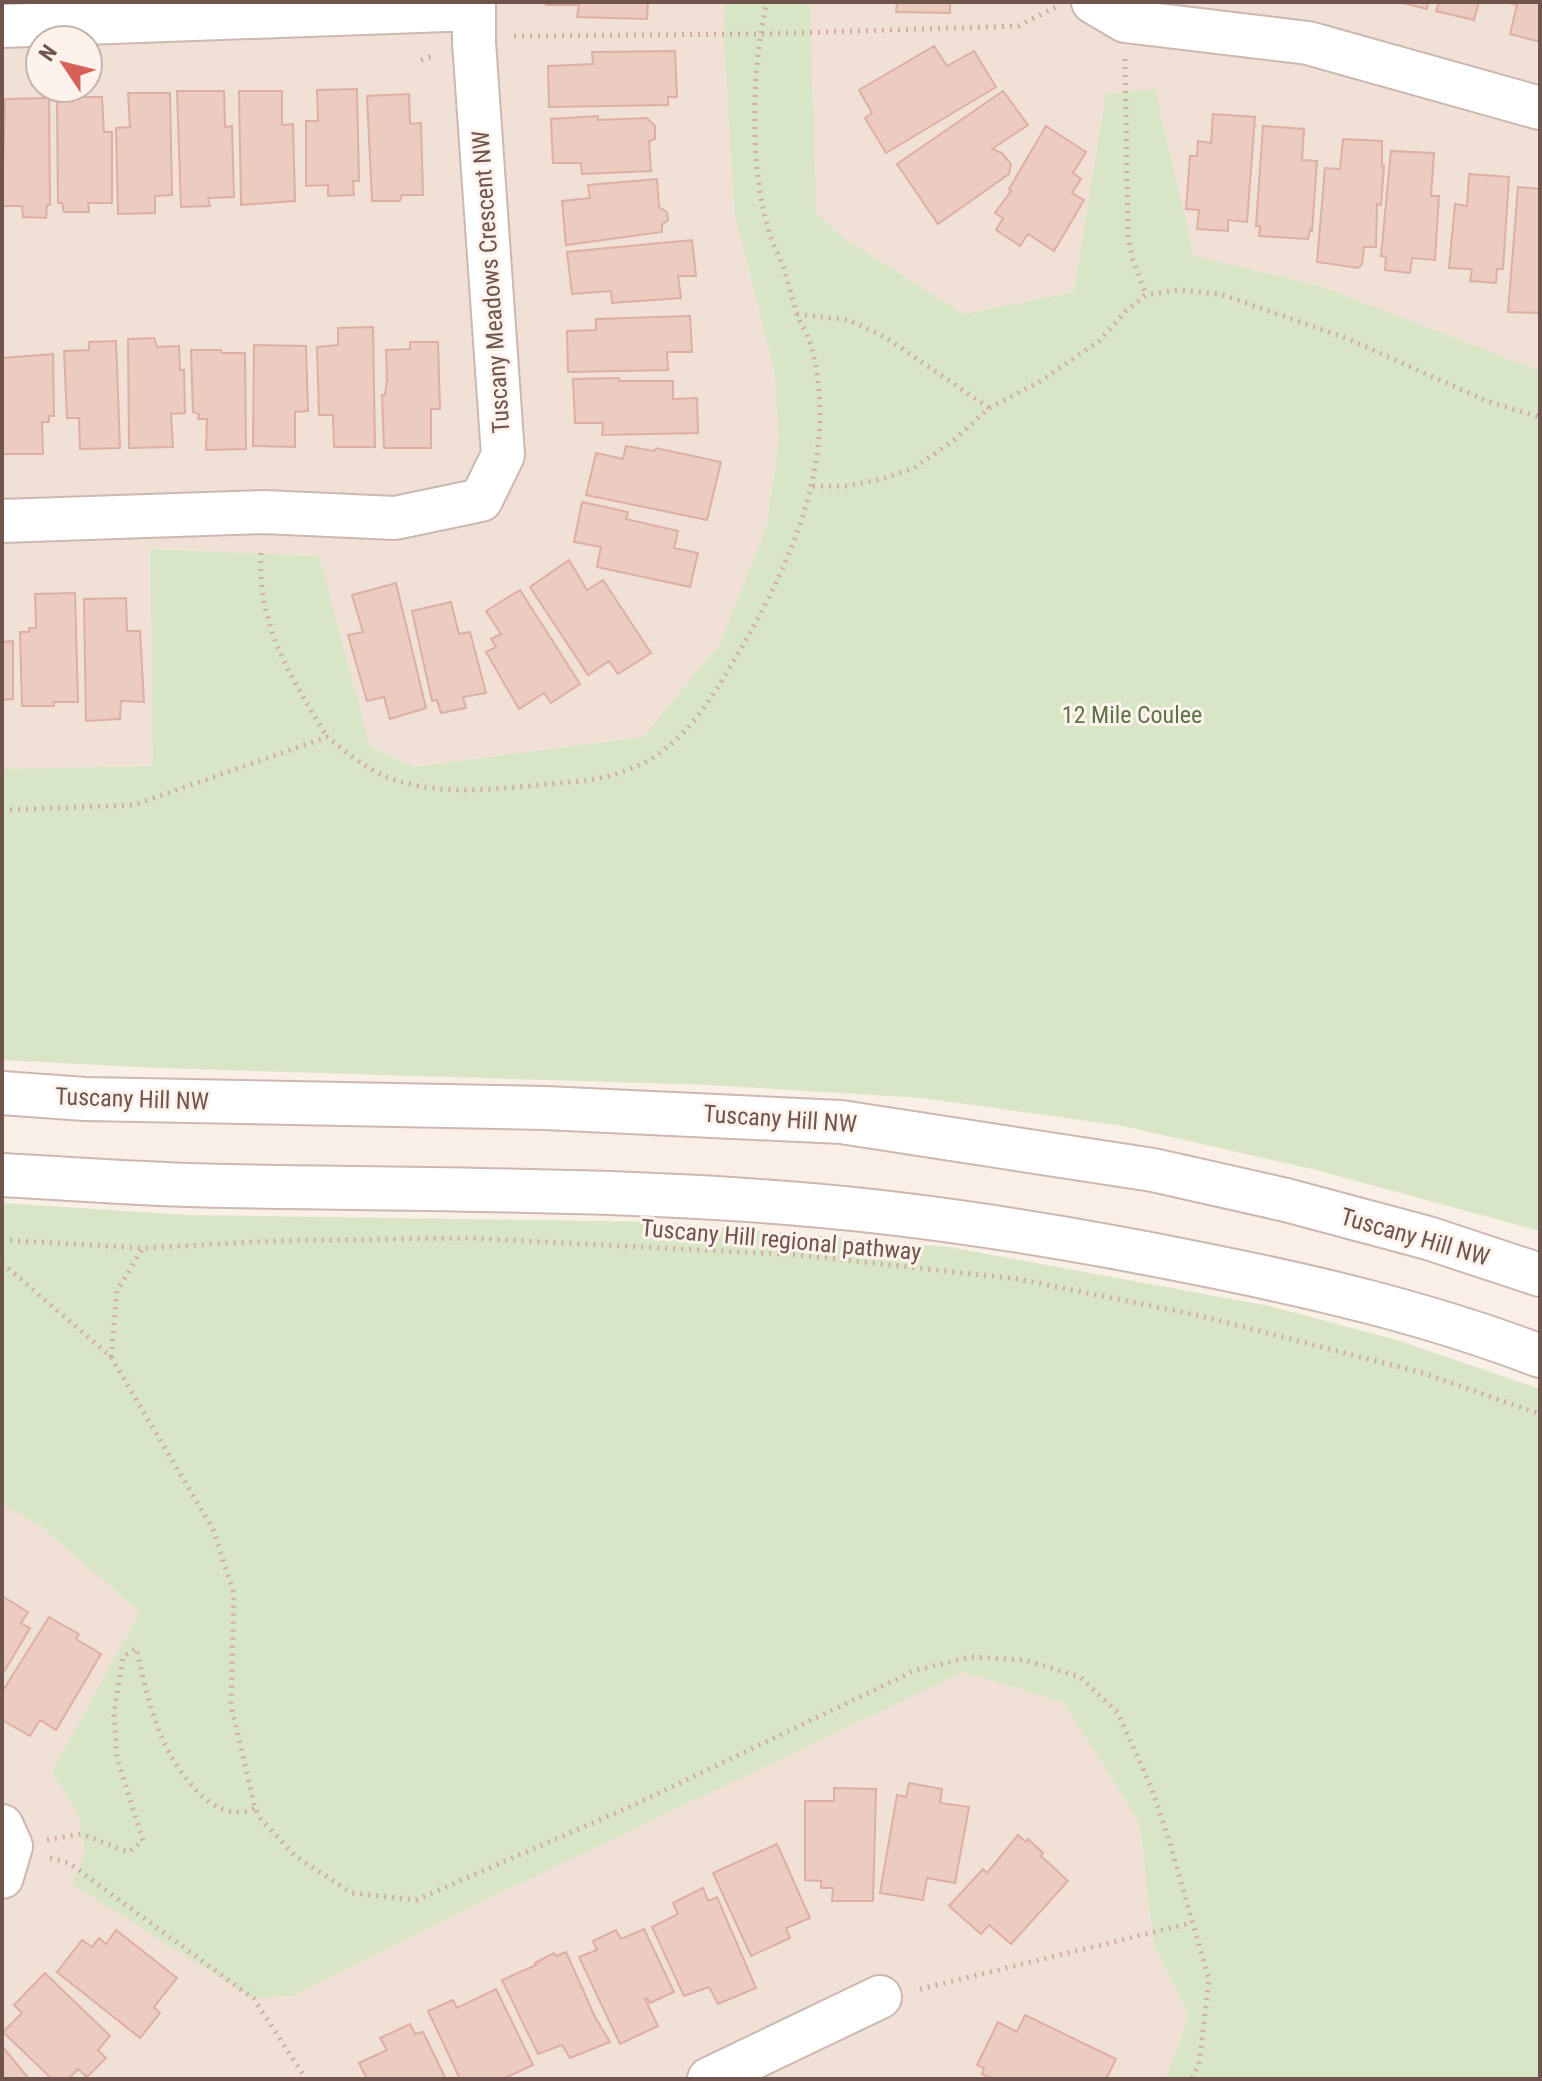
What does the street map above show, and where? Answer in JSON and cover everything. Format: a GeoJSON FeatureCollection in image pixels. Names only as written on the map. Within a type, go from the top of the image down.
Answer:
{"type":"FeatureCollection","features":[{"type":"Feature","properties":{"kind":"street"},"geometry":{"type":"LineString","coordinates":[[1109,11],[1308,43],[1540,108]]}},
{"type":"Feature","properties":{"kind":"street"},"geometry":{"type":"LineString","coordinates":[[2,26],[474,18]]}},
{"type":"Feature","properties":{"kind":"street","name":"Tuscany Meadows Crescent NW"},"geometry":{"type":"LineString","coordinates":[[2,521],[264,512],[395,518],[481,500],[503,455],[474,18]]}},
{"type":"Feature","properties":{"kind":"street","name":"Tuscany Hill NW"},"geometry":{"type":"LineString","coordinates":[[2,1093],[85,1099],[576,1109],[841,1122],[1168,1173],[1286,1200],[1428,1238],[1540,1275]]}},
{"type":"Feature","properties":{"kind":"street"},"geometry":{"type":"LineString","coordinates":[[2,1175],[222,1186],[560,1192],[798,1204],[937,1218],[1125,1248],[1259,1275],[1401,1310],[1540,1356]]}},
{"type":"Feature","properties":{"kind":"street"},"geometry":{"type":"LineString","coordinates":[[709,2079],[880,1997]]}},
{"type":"Feature","properties":{"kind":"path"},"geometry":{"type":"LineString","coordinates":[[264,512],[260,570],[269,628],[291,677],[327,737],[386,777],[430,789],[582,781],[614,776],[647,762],[686,731],[730,668],[784,567],[813,486],[820,412],[812,348],[797,314],[770,233],[762,195],[756,65],[767,2]]}},
{"type":"Feature","properties":{"kind":"path"},"geometry":{"type":"LineString","coordinates":[[421,60],[474,18],[511,36],[759,34],[1018,26],[1065,2]]}},
{"type":"Feature","properties":{"kind":"path"},"geometry":{"type":"LineString","coordinates":[[1109,11],[1128,237],[1146,295]]}},
{"type":"Feature","properties":{"kind":"path"},"geometry":{"type":"LineString","coordinates":[[813,486],[847,486],[914,468],[953,441],[989,408],[1068,363],[1099,341],[1126,311],[1146,295],[1179,290],[1220,294],[1346,338],[1489,402],[1540,417]]}},
{"type":"Feature","properties":{"kind":"path"},"geometry":{"type":"LineString","coordinates":[[797,314],[849,320],[885,337],[989,408]]}},
{"type":"Feature","properties":{"kind":"path"},"geometry":{"type":"LineString","coordinates":[[2,810],[134,805],[327,737]]}},
{"type":"Feature","properties":{"kind":"path","name":"Tuscany Hill regional pathway"},"geometry":{"type":"LineString","coordinates":[[2,1240],[143,1248],[273,1241],[468,1238],[799,1255],[1018,1279],[1216,1319],[1423,1373],[1540,1414]]}},
{"type":"Feature","properties":{"kind":"path"},"geometry":{"type":"LineString","coordinates":[[111,1357],[117,1291],[143,1248]]}},
{"type":"Feature","properties":{"kind":"path"},"geometry":{"type":"LineString","coordinates":[[2,1263],[111,1357],[213,1529],[234,1594],[231,1705],[255,1808],[261,1819],[295,1856],[352,1893],[416,1900],[634,1805],[916,1670],[971,1657],[1025,1660],[1080,1677],[1118,1713],[1151,1787],[1209,1980],[1199,2064],[1192,2079]]}},
{"type":"Feature","properties":{"kind":"path"},"geometry":{"type":"LineString","coordinates":[[5,1850],[81,1834],[128,1852],[143,1841],[117,1758],[114,1713],[123,1657],[136,1648],[155,1723],[178,1766],[205,1801],[226,1813],[245,1813],[255,1808]]}},
{"type":"Feature","properties":{"kind":"path"},"geometry":{"type":"LineString","coordinates":[[5,1850],[69,1863],[254,1999],[306,2079]]}},
{"type":"Feature","properties":{"kind":"path"},"geometry":{"type":"LineString","coordinates":[[880,1997],[949,1984],[1191,1923]]}},
{"type":"Feature","properties":{"kind":"shaded area"},"geometry":{"type":"Polygon","coordinates":[[[2,2],[1540,2],[1540,371],[1320,286],[1194,256],[1155,89],[1074,292],[963,314],[842,237],[744,252],[774,370],[779,440],[766,529],[720,644],[643,737],[413,767],[370,746],[319,556],[151,549],[153,766],[2,769],[2,2]]]}},
{"type":"Feature","properties":{"kind":"shaded area"},"geometry":{"type":"Polygon","coordinates":[[[2,1504],[42,1527],[140,1612],[52,1772],[78,1812],[85,1854],[254,1999],[295,1994],[963,1672],[1063,1702],[1139,1821],[1154,1946],[1189,2016],[1166,2079],[2,2079],[2,1504]]]}},
{"type":"Feature","properties":{"kind":"green space","name":"12 Mile Coulee"},"geometry":{"type":"Polygon","coordinates":[[[725,2],[810,2],[816,213],[842,237],[963,314],[1074,292],[1106,94],[1155,89],[1194,256],[1320,286],[1540,371],[1540,1231],[1316,1170],[1123,1126],[922,1098],[711,1085],[159,1068],[2,1060],[2,769],[153,766],[150,549],[319,556],[370,746],[413,767],[643,737],[720,644],[766,529],[779,440],[774,370],[735,215],[724,40],[725,2]]]}},
{"type":"Feature","properties":{"kind":"green space"},"geometry":{"type":"Polygon","coordinates":[[[2,1203],[188,1215],[660,1222],[949,1247],[1269,1306],[1397,1340],[1540,1389],[1540,2079],[1166,2079],[1189,2016],[1154,1946],[1139,1821],[1063,1702],[963,1672],[496,1895],[295,1995],[254,1999],[72,1884],[85,1854],[78,1813],[52,1772],[140,1612],[42,1527],[2,1504],[2,1203]]]}},
{"type":"Feature","properties":{"kind":"building"},"geometry":{"type":"Polygon","coordinates":[[[546,2],[648,2],[647,19],[577,17],[579,5],[546,5],[546,2]]]}},
{"type":"Feature","properties":{"kind":"building"},"geometry":{"type":"Polygon","coordinates":[[[897,2],[950,2],[950,13],[896,12],[897,2]]]}},
{"type":"Feature","properties":{"kind":"building"},"geometry":{"type":"Polygon","coordinates":[[[1399,2],[1428,2],[1427,9],[1399,2]]]}},
{"type":"Feature","properties":{"kind":"building"},"geometry":{"type":"Polygon","coordinates":[[[1439,2],[1479,2],[1474,20],[1436,11],[1439,2]]]}},
{"type":"Feature","properties":{"kind":"building"},"geometry":{"type":"Polygon","coordinates":[[[1505,2],[1540,2],[1540,42],[1510,34],[1517,5],[1505,2]]]}},
{"type":"Feature","properties":{"kind":"building"},"geometry":{"type":"Polygon","coordinates":[[[934,46],[947,66],[974,51],[996,87],[886,153],[865,118],[872,113],[859,90],[934,46]]]}},
{"type":"Feature","properties":{"kind":"building"},"geometry":{"type":"Polygon","coordinates":[[[675,51],[677,97],[668,97],[668,105],[549,107],[548,66],[593,64],[592,52],[675,51]]]}},
{"type":"Feature","properties":{"kind":"building"},"geometry":{"type":"Polygon","coordinates":[[[357,89],[359,181],[353,181],[354,195],[328,196],[328,185],[306,186],[306,121],[318,121],[317,90],[357,89]]]}},
{"type":"Feature","properties":{"kind":"building"},"geometry":{"type":"Polygon","coordinates":[[[177,91],[224,91],[225,127],[232,126],[234,197],[208,198],[210,206],[181,207],[177,91]]]}},
{"type":"Feature","properties":{"kind":"building"},"geometry":{"type":"Polygon","coordinates":[[[239,91],[282,91],[282,125],[293,124],[295,201],[241,205],[239,91]]]}},
{"type":"Feature","properties":{"kind":"building"},"geometry":{"type":"Polygon","coordinates":[[[1003,91],[1028,125],[992,149],[1002,153],[1011,164],[1009,174],[938,224],[897,164],[1003,91]]]}},
{"type":"Feature","properties":{"kind":"building"},"geometry":{"type":"Polygon","coordinates":[[[128,93],[170,93],[172,195],[155,196],[155,213],[118,214],[116,128],[130,127],[128,93]]]}},
{"type":"Feature","properties":{"kind":"building"},"geometry":{"type":"Polygon","coordinates":[[[409,94],[410,124],[421,123],[423,195],[402,195],[400,201],[372,201],[367,96],[409,94]]]}},
{"type":"Feature","properties":{"kind":"building"},"geometry":{"type":"Polygon","coordinates":[[[5,99],[24,99],[24,104],[49,104],[50,205],[47,205],[46,218],[23,217],[22,206],[2,206],[5,99]]]}},
{"type":"Feature","properties":{"kind":"building"},"geometry":{"type":"Polygon","coordinates":[[[57,104],[102,104],[104,132],[112,132],[112,203],[88,203],[89,212],[64,212],[62,203],[58,203],[57,104]]]}},
{"type":"Feature","properties":{"kind":"building"},"geometry":{"type":"Polygon","coordinates":[[[1213,114],[1255,117],[1247,222],[1228,220],[1228,231],[1197,229],[1199,210],[1186,209],[1190,156],[1197,156],[1198,141],[1211,143],[1213,114]]]}},
{"type":"Feature","properties":{"kind":"building"},"geometry":{"type":"Polygon","coordinates":[[[598,116],[598,120],[647,118],[655,126],[655,139],[649,141],[651,171],[582,174],[581,163],[553,163],[551,119],[598,116]]]}},
{"type":"Feature","properties":{"kind":"building"},"geometry":{"type":"Polygon","coordinates":[[[1046,126],[1086,152],[1073,173],[1081,179],[1072,193],[1084,200],[1054,251],[1028,234],[1020,246],[996,230],[1003,218],[995,213],[1011,191],[1009,189],[1046,126]]]}},
{"type":"Feature","properties":{"kind":"building"},"geometry":{"type":"Polygon","coordinates":[[[1263,126],[1304,129],[1302,160],[1317,161],[1312,231],[1308,239],[1259,236],[1260,226],[1256,226],[1263,126]]]}},
{"type":"Feature","properties":{"kind":"building"},"geometry":{"type":"Polygon","coordinates":[[[1343,139],[1382,141],[1384,166],[1381,205],[1377,204],[1376,247],[1364,247],[1362,264],[1358,268],[1317,262],[1325,168],[1340,169],[1343,139]]]}},
{"type":"Feature","properties":{"kind":"building"},"geometry":{"type":"Polygon","coordinates":[[[1391,151],[1434,153],[1431,196],[1439,196],[1435,260],[1412,258],[1410,273],[1385,270],[1386,257],[1381,256],[1391,151]]]}},
{"type":"Feature","properties":{"kind":"building"},"geometry":{"type":"Polygon","coordinates":[[[1469,174],[1509,177],[1503,269],[1497,269],[1496,283],[1470,281],[1472,269],[1449,268],[1455,204],[1467,206],[1469,174]]]}},
{"type":"Feature","properties":{"kind":"building"},"geometry":{"type":"Polygon","coordinates":[[[657,179],[659,207],[667,212],[668,220],[662,225],[662,232],[566,245],[562,201],[590,198],[588,185],[657,179]]]}},
{"type":"Feature","properties":{"kind":"building"},"geometry":{"type":"Polygon","coordinates":[[[1518,187],[1540,189],[1540,313],[1508,312],[1518,187]]]}},
{"type":"Feature","properties":{"kind":"building"},"geometry":{"type":"Polygon","coordinates":[[[692,240],[696,276],[678,276],[681,298],[612,303],[611,291],[572,294],[567,252],[692,240]]]}},
{"type":"Feature","properties":{"kind":"building"},"geometry":{"type":"Polygon","coordinates":[[[690,316],[692,352],[667,352],[668,370],[568,372],[567,331],[596,330],[596,319],[690,316]]]}},
{"type":"Feature","properties":{"kind":"building"},"geometry":{"type":"Polygon","coordinates":[[[373,327],[375,447],[334,447],[333,415],[319,415],[317,347],[338,345],[338,328],[373,327]]]}},
{"type":"Feature","properties":{"kind":"building"},"geometry":{"type":"Polygon","coordinates":[[[154,338],[157,347],[179,346],[180,370],[184,370],[185,413],[171,414],[173,447],[129,448],[128,339],[154,338]]]}},
{"type":"Feature","properties":{"kind":"building"},"geometry":{"type":"Polygon","coordinates":[[[116,341],[120,448],[80,449],[79,418],[67,418],[64,351],[89,350],[89,342],[116,341]]]}},
{"type":"Feature","properties":{"kind":"building"},"geometry":{"type":"Polygon","coordinates":[[[410,342],[438,342],[440,409],[431,409],[431,448],[384,448],[382,395],[385,395],[387,379],[386,350],[410,349],[410,342]]]}},
{"type":"Feature","properties":{"kind":"building"},"geometry":{"type":"Polygon","coordinates":[[[254,345],[306,346],[308,411],[295,412],[295,447],[253,446],[254,345]]]}},
{"type":"Feature","properties":{"kind":"building"},"geometry":{"type":"Polygon","coordinates":[[[191,350],[245,353],[246,449],[206,450],[207,419],[198,419],[199,414],[193,412],[191,350]]]}},
{"type":"Feature","properties":{"kind":"building"},"geometry":{"type":"Polygon","coordinates":[[[53,354],[54,416],[49,416],[49,422],[42,422],[43,454],[2,454],[2,358],[53,354]]]}},
{"type":"Feature","properties":{"kind":"building"},"geometry":{"type":"Polygon","coordinates":[[[619,378],[619,381],[673,381],[673,399],[697,398],[698,433],[602,435],[603,423],[575,423],[573,379],[619,378]]]}},
{"type":"Feature","properties":{"kind":"building"},"geometry":{"type":"Polygon","coordinates":[[[626,446],[654,451],[656,448],[721,462],[707,520],[586,495],[596,453],[623,459],[626,446]]]}},
{"type":"Feature","properties":{"kind":"building"},"geometry":{"type":"Polygon","coordinates":[[[582,502],[628,512],[626,519],[678,531],[674,548],[698,553],[690,587],[597,567],[601,547],[574,542],[582,502]]]}},
{"type":"Feature","properties":{"kind":"building"},"geometry":{"type":"Polygon","coordinates":[[[569,560],[587,590],[603,580],[651,653],[618,674],[609,661],[588,675],[530,587],[569,560]]]}},
{"type":"Feature","properties":{"kind":"building"},"geometry":{"type":"Polygon","coordinates":[[[396,583],[426,708],[390,719],[384,697],[367,701],[348,635],[363,632],[352,595],[396,583]]]}},
{"type":"Feature","properties":{"kind":"building"},"geometry":{"type":"Polygon","coordinates":[[[520,590],[580,684],[551,703],[544,693],[519,709],[486,652],[496,647],[491,639],[501,634],[486,611],[520,590]]]}},
{"type":"Feature","properties":{"kind":"building"},"geometry":{"type":"Polygon","coordinates":[[[75,593],[78,702],[22,706],[20,632],[36,628],[35,594],[75,593]]]}},
{"type":"Feature","properties":{"kind":"building"},"geometry":{"type":"Polygon","coordinates":[[[126,598],[127,631],[140,631],[144,702],[121,701],[120,719],[86,721],[84,599],[126,598]]]}},
{"type":"Feature","properties":{"kind":"building"},"geometry":{"type":"Polygon","coordinates":[[[451,602],[459,634],[470,632],[486,693],[463,697],[466,708],[441,713],[437,700],[432,701],[412,611],[451,602]]]}},
{"type":"Feature","properties":{"kind":"building"},"geometry":{"type":"Polygon","coordinates":[[[13,641],[13,699],[2,700],[2,642],[13,641]]]}},
{"type":"Feature","properties":{"kind":"building"},"geometry":{"type":"Polygon","coordinates":[[[2,1596],[28,1612],[21,1623],[30,1628],[2,1675],[2,1596]]]}},
{"type":"Feature","properties":{"kind":"building"},"geometry":{"type":"Polygon","coordinates":[[[49,1617],[79,1634],[76,1639],[101,1654],[56,1730],[40,1720],[30,1736],[2,1720],[2,1692],[49,1617]]]}},
{"type":"Feature","properties":{"kind":"building"},"geometry":{"type":"Polygon","coordinates":[[[909,1783],[942,1789],[940,1803],[969,1807],[955,1883],[927,1878],[923,1900],[880,1893],[897,1795],[906,1797],[909,1783]]]}},
{"type":"Feature","properties":{"kind":"building"},"geometry":{"type":"Polygon","coordinates":[[[834,1788],[876,1789],[873,1901],[832,1901],[833,1888],[821,1888],[821,1881],[805,1880],[805,1801],[834,1801],[834,1788]]]}},
{"type":"Feature","properties":{"kind":"building"},"geometry":{"type":"Polygon","coordinates":[[[1018,1835],[1026,1842],[1028,1839],[1068,1881],[1011,1944],[989,1925],[981,1934],[949,1906],[983,1869],[987,1873],[1018,1835]]]}},
{"type":"Feature","properties":{"kind":"building"},"geometry":{"type":"Polygon","coordinates":[[[777,1844],[810,1918],[786,1928],[790,1938],[751,1956],[713,1873],[777,1844]]]}},
{"type":"Feature","properties":{"kind":"building"},"geometry":{"type":"Polygon","coordinates":[[[703,1888],[708,1901],[717,1897],[756,1988],[718,2004],[709,1987],[684,1996],[652,1927],[678,1914],[673,1903],[703,1888]]]}},
{"type":"Feature","properties":{"kind":"building"},"geometry":{"type":"Polygon","coordinates":[[[644,1929],[674,1992],[650,2003],[645,1999],[658,2026],[620,2044],[579,1957],[597,1950],[593,1941],[616,1930],[621,1939],[644,1929]]]}},
{"type":"Feature","properties":{"kind":"building"},"geometry":{"type":"Polygon","coordinates":[[[116,1930],[177,1978],[154,2007],[160,2013],[140,2038],[57,1972],[82,1940],[92,1947],[99,1938],[106,1944],[116,1930]]]}},
{"type":"Feature","properties":{"kind":"building"},"geometry":{"type":"Polygon","coordinates":[[[566,1952],[595,2017],[610,2042],[570,2058],[562,2045],[538,2054],[502,1980],[554,1953],[556,1956],[566,1952]]]}},
{"type":"Feature","properties":{"kind":"building"},"geometry":{"type":"Polygon","coordinates":[[[45,1973],[110,2036],[98,2050],[106,2058],[87,2077],[78,2069],[68,2079],[52,2079],[3,2032],[22,2013],[14,2005],[45,1973]]]}},
{"type":"Feature","properties":{"kind":"building"},"geometry":{"type":"Polygon","coordinates":[[[496,1989],[533,2065],[508,2079],[460,2079],[428,2011],[453,2000],[457,2008],[496,1989]]]}},
{"type":"Feature","properties":{"kind":"building"},"geometry":{"type":"Polygon","coordinates":[[[1025,2015],[1116,2059],[1106,2079],[992,2079],[982,2074],[984,2068],[977,2065],[998,2022],[1017,2032],[1025,2015]]]}},
{"type":"Feature","properties":{"kind":"building"},"geometry":{"type":"Polygon","coordinates":[[[410,2024],[415,2034],[423,2032],[446,2079],[367,2079],[359,2063],[387,2050],[380,2038],[410,2024]]]}},
{"type":"Feature","properties":{"kind":"building"},"geometry":{"type":"Polygon","coordinates":[[[2,2046],[29,2079],[2,2079],[2,2046]]]}}]}
